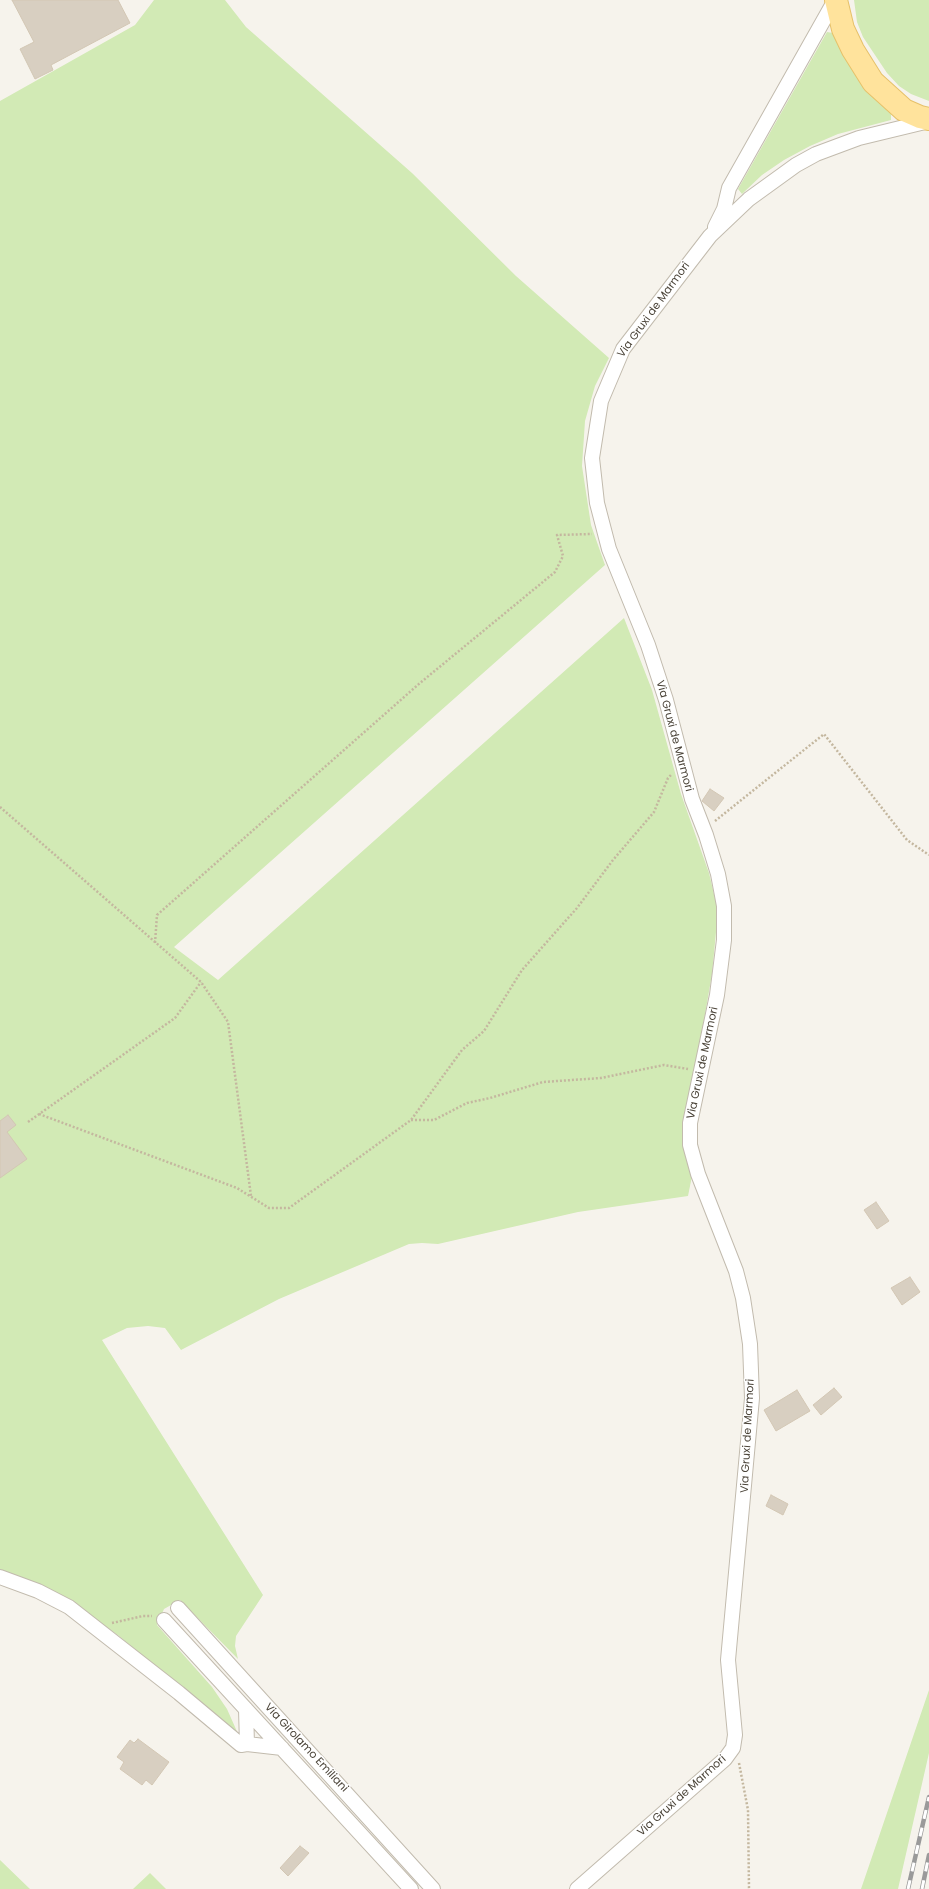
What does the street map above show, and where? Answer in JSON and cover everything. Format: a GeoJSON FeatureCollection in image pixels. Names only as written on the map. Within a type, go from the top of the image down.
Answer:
{"type":"FeatureCollection","features":[{"type":"Feature","properties":{"kind":"main road"},"geometry":{"type":"LineString","coordinates":[[836,0],[843,29],[853,50],[873,82],[904,110],[929,120]]}},
{"type":"Feature","properties":{"kind":"street","name":"Via Gruxi de Marmori"},"geometry":{"type":"LineString","coordinates":[[710,236],[724,209],[729,188],[836,0]]}},
{"type":"Feature","properties":{"kind":"street","name":"Via Gruxi de Marmori"},"geometry":{"type":"LineString","coordinates":[[577,1889],[725,1759],[733,1748],[735,1735],[728,1660],[752,1398],[750,1344],[743,1298],[736,1271],[698,1174],[690,1145],[690,1123],[717,995],[724,940],[724,906],[718,874],[706,835],[692,799],[666,700],[657,672],[648,645],[608,549],[597,503],[592,458],[601,401],[623,349],[710,236],[749,199],[796,165],[816,154],[859,138],[929,120]]}},
{"type":"Feature","properties":{"kind":"street"},"geometry":{"type":"LineString","coordinates":[[0,1577],[44,1594],[69,1607],[96,1627],[241,1745],[247,1744],[282,1748]]}},
{"type":"Feature","properties":{"kind":"street","name":"Via Girolamo Emiliani"},"geometry":{"type":"LineString","coordinates":[[178,1608],[433,1889]]}},
{"type":"Feature","properties":{"kind":"street","name":"Via Girolamo Emiliani"},"geometry":{"type":"LineString","coordinates":[[164,1620],[411,1889]]}},
{"type":"Feature","properties":{"kind":"street"},"geometry":{"type":"LineString","coordinates":[[246,1709],[247,1744]]}},
{"type":"Feature","properties":{"kind":"path"},"geometry":{"type":"LineString","coordinates":[[155,943],[157,915],[420,683],[555,572],[563,556],[557,535],[605,534]]}},
{"type":"Feature","properties":{"kind":"path"},"geometry":{"type":"LineString","coordinates":[[706,835],[716,818],[824,734],[907,840],[929,854]]}},
{"type":"Feature","properties":{"kind":"path"},"geometry":{"type":"LineString","coordinates":[[39,1114],[237,1188],[269,1208],[289,1208],[411,1120],[462,1050],[484,1031],[522,970],[577,908],[613,860],[654,812],[668,778],[682,763]]}},
{"type":"Feature","properties":{"kind":"path"},"geometry":{"type":"LineString","coordinates":[[0,807],[201,982],[228,1022],[251,1197]]}},
{"type":"Feature","properties":{"kind":"path"},"geometry":{"type":"LineString","coordinates":[[28,1122],[175,1018],[201,982]]}},
{"type":"Feature","properties":{"kind":"path"},"geometry":{"type":"LineString","coordinates":[[411,1120],[434,1120],[467,1103],[490,1098],[543,1082],[601,1078],[664,1065],[701,1071]]}},
{"type":"Feature","properties":{"kind":"path"},"geometry":{"type":"LineString","coordinates":[[96,1627],[143,1616],[153,1616],[164,1620]]}},
{"type":"Feature","properties":{"kind":"path"},"geometry":{"type":"LineString","coordinates":[[733,1748],[741,1766],[748,1810],[749,1889]]}},
{"type":"Feature","properties":{"kind":"green space"},"geometry":{"type":"Polygon","coordinates":[[[154,0],[225,0],[246,27],[412,173],[516,276],[609,358],[595,386],[585,421],[582,466],[591,525],[605,565],[174,947],[218,980],[624,618],[652,690],[681,794],[709,873],[718,911],[712,974],[692,1089],[683,1123],[684,1151],[692,1176],[688,1196],[578,1212],[438,1244],[409,1244],[279,1299],[181,1350],[165,1328],[148,1326],[127,1328],[102,1340],[263,1595],[236,1636],[235,1646],[238,1659],[180,1600],[164,1609],[157,1625],[212,1687],[227,1709],[239,1736],[119,1636],[69,1600],[0,1572],[0,101],[135,25],[154,0]]]}},
{"type":"Feature","properties":{"kind":"green space"},"geometry":{"type":"Polygon","coordinates":[[[854,0],[929,0],[929,101],[911,94],[899,86],[887,73],[863,37],[857,22],[854,0]]]}},
{"type":"Feature","properties":{"kind":"green space"},"geometry":{"type":"Polygon","coordinates":[[[827,32],[833,33],[842,53],[861,83],[891,114],[891,120],[838,134],[810,146],[784,160],[762,175],[742,194],[738,189],[827,32]]]}},
{"type":"Feature","properties":{"kind":"green space"},"geometry":{"type":"Polygon","coordinates":[[[929,1690],[929,1753],[898,1889],[861,1889],[929,1690]]]}},
{"type":"Feature","properties":{"kind":"green space"},"geometry":{"type":"Polygon","coordinates":[[[0,1860],[30,1889],[0,1889],[0,1860]]]}},
{"type":"Feature","properties":{"kind":"green space"},"geometry":{"type":"Polygon","coordinates":[[[150,1873],[166,1889],[133,1889],[150,1873]]]}},
{"type":"Feature","properties":{"kind":"building"},"geometry":{"type":"Polygon","coordinates":[[[12,0],[118,0],[130,23],[51,65],[53,70],[35,79],[20,49],[34,42],[12,0]]]}},
{"type":"Feature","properties":{"kind":"building"},"geometry":{"type":"Polygon","coordinates":[[[710,789],[724,798],[714,811],[702,801],[710,789]]]}},
{"type":"Feature","properties":{"kind":"building"},"geometry":{"type":"Polygon","coordinates":[[[8,1115],[16,1125],[7,1132],[27,1159],[0,1178],[0,1121],[8,1115]]]}},
{"type":"Feature","properties":{"kind":"building"},"geometry":{"type":"Polygon","coordinates":[[[876,1202],[889,1221],[877,1229],[864,1210],[876,1202]]]}},
{"type":"Feature","properties":{"kind":"building"},"geometry":{"type":"Polygon","coordinates":[[[910,1277],[920,1292],[902,1305],[891,1288],[910,1277]]]}},
{"type":"Feature","properties":{"kind":"building"},"geometry":{"type":"Polygon","coordinates":[[[834,1388],[842,1397],[821,1415],[813,1405],[834,1388]]]}},
{"type":"Feature","properties":{"kind":"building"},"geometry":{"type":"Polygon","coordinates":[[[797,1390],[810,1411],[776,1431],[764,1410],[797,1390]]]}},
{"type":"Feature","properties":{"kind":"building"},"geometry":{"type":"Polygon","coordinates":[[[771,1495],[788,1504],[783,1515],[766,1506],[771,1495]]]}},
{"type":"Feature","properties":{"kind":"building"},"geometry":{"type":"Polygon","coordinates":[[[138,1739],[169,1762],[152,1785],[146,1780],[142,1785],[120,1769],[124,1762],[117,1757],[130,1740],[134,1743],[138,1739]]]}},
{"type":"Feature","properties":{"kind":"building"},"geometry":{"type":"Polygon","coordinates":[[[300,1846],[309,1853],[288,1876],[280,1868],[300,1846]]]}},
{"type":"Feature","properties":{"kind":"railway"},"geometry":{"type":"LineString","coordinates":[[908,1889],[929,1797]]}},
{"type":"Feature","properties":{"kind":"railway"},"geometry":{"type":"LineString","coordinates":[[922,1889],[929,1855]]}}]}
